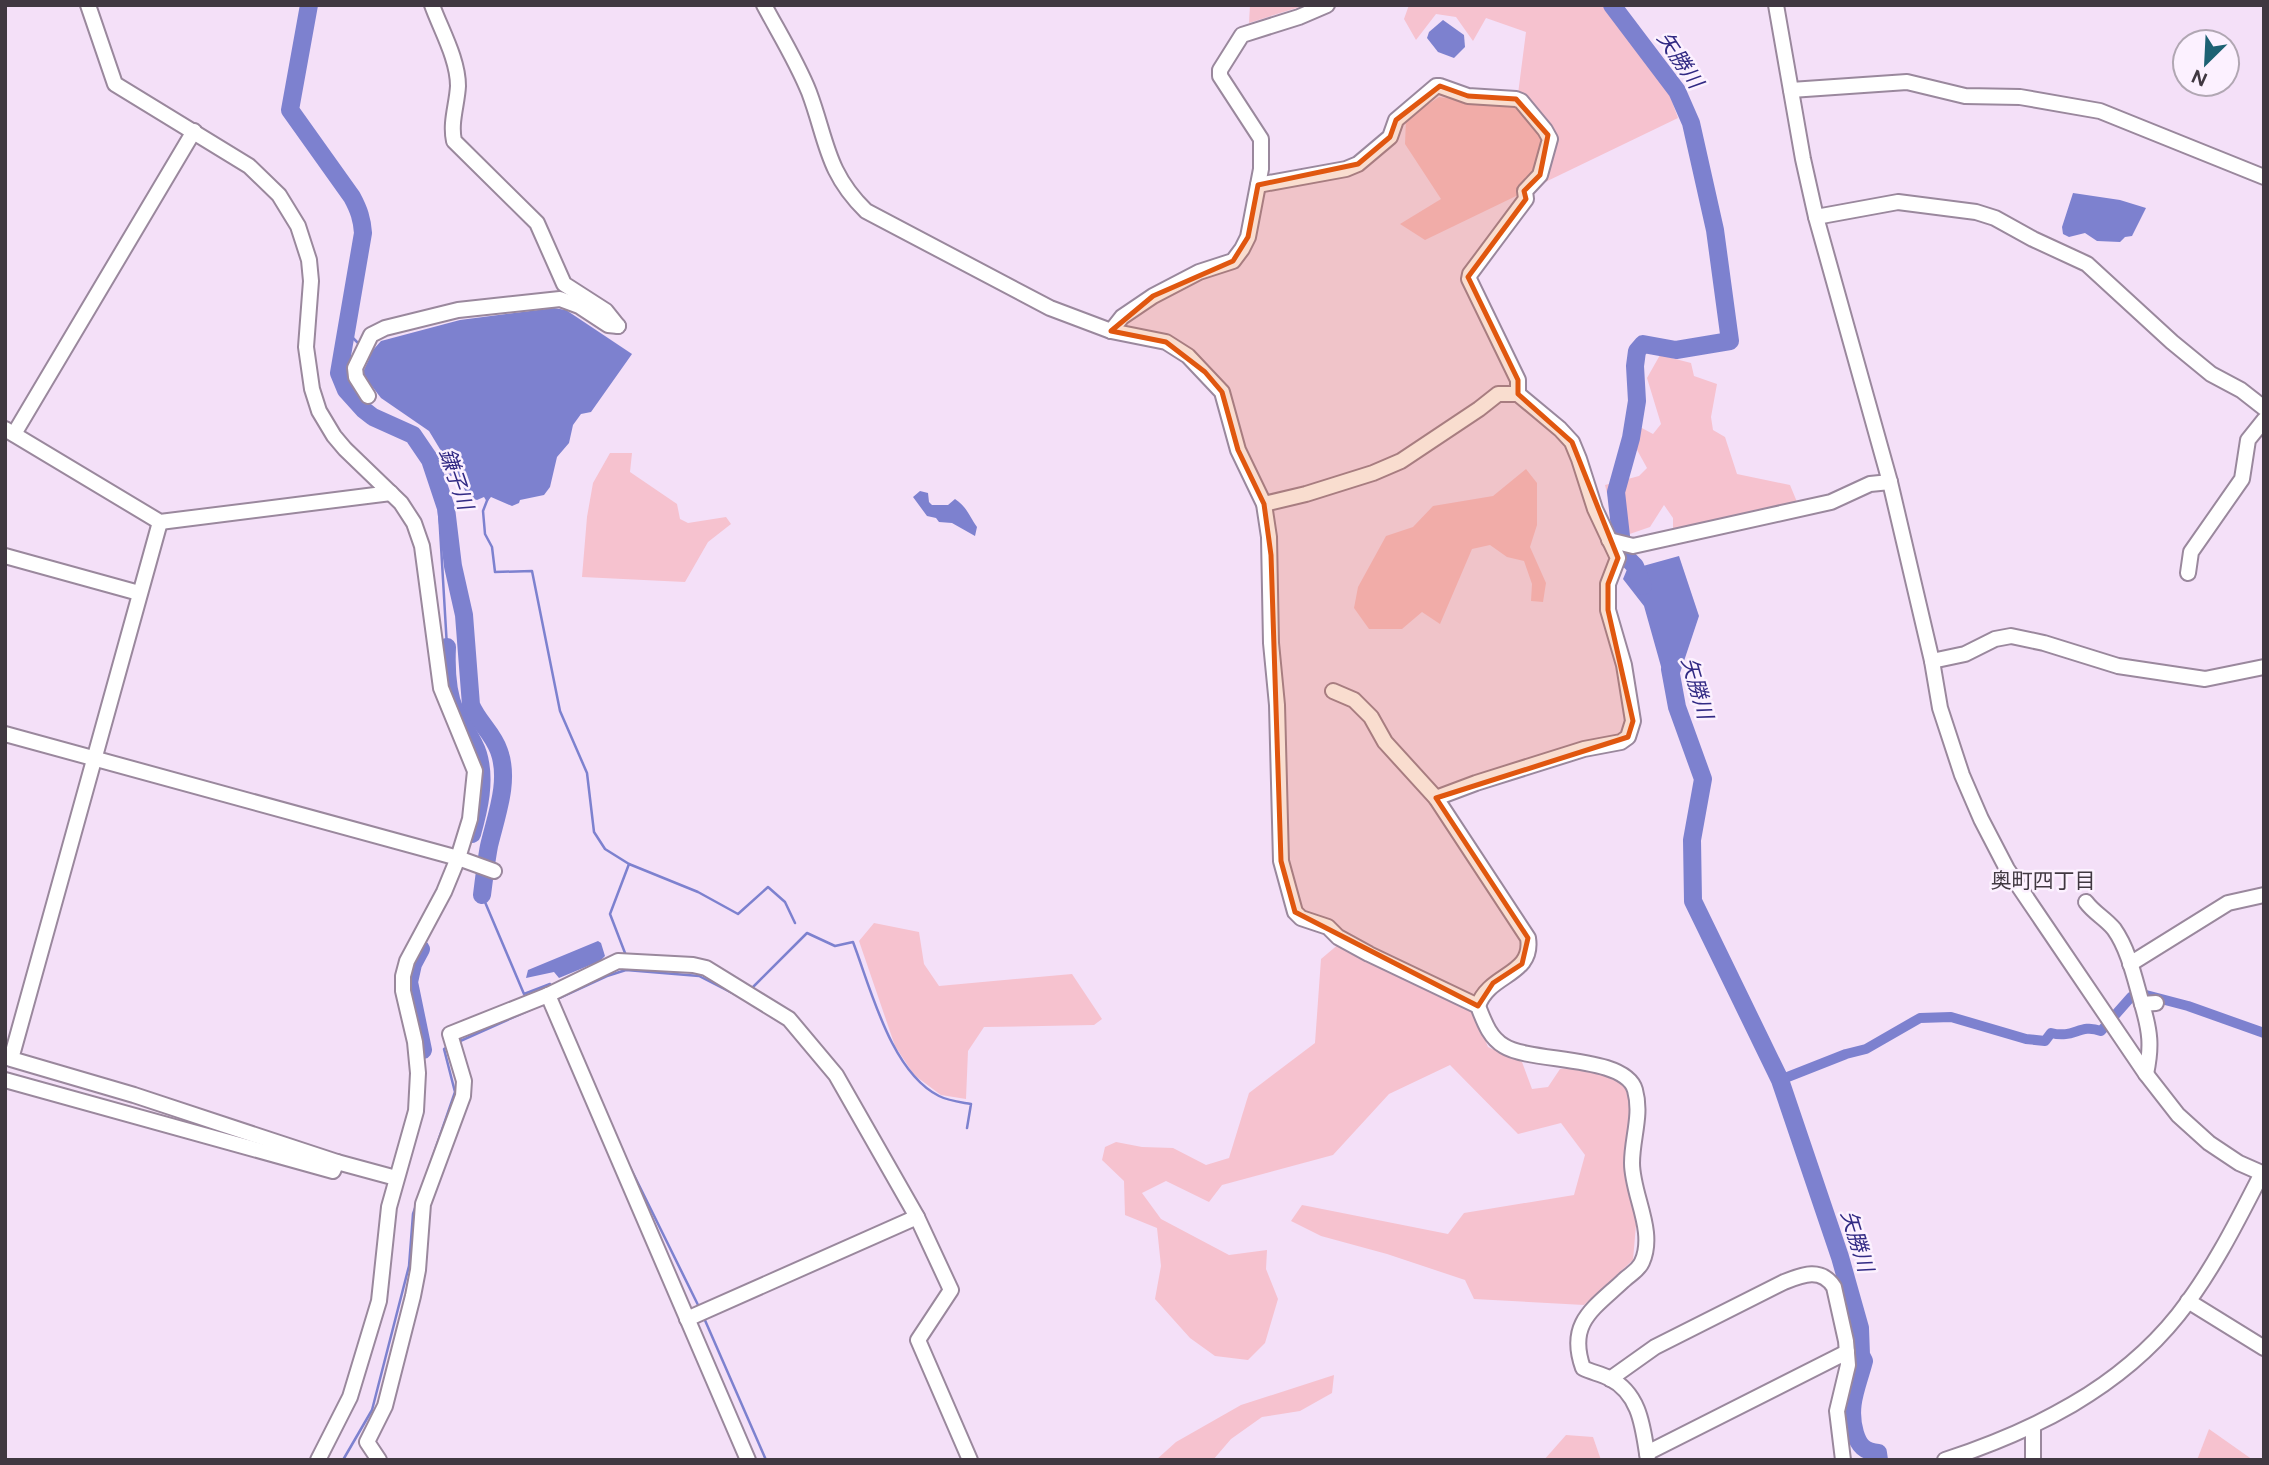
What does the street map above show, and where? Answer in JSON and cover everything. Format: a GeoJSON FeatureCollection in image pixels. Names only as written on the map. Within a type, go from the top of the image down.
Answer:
{"type":"FeatureCollection","features":[{"type":"Feature","properties":{"kind":"street"},"geometry":{"type":"LineString","coordinates":[[88,5],[115,84],[249,166],[266,180],[289,209],[298,226],[309,260],[311,281],[307,371],[319,411],[345,449],[401,503],[414,523],[422,546],[442,688],[475,771],[470,820],[458,858],[444,892],[407,961],[404,976],[403,992],[416,1052],[418,1094],[411,1136],[396,1178],[384,1237],[379,1301],[350,1397],[318,1460]]}},
{"type":"Feature","properties":{"kind":"street"},"geometry":{"type":"LineString","coordinates":[[368,396],[356,377],[355,368],[371,335],[385,328],[458,310],[560,299],[579,306],[608,325],[618,326],[606,311],[564,284],[537,223],[457,147],[452,128],[458,88],[457,73],[432,5]]}},
{"type":"Feature","properties":{"kind":"street"},"geometry":{"type":"LineString","coordinates":[[764,5],[808,91],[825,147],[838,178],[850,196],[866,211],[1050,307],[1111,331],[1166,342],[1188,356],[1222,392],[1238,450],[1264,504],[1271,555],[1271,636],[1277,705],[1281,861],[1295,912],[1301,918],[1328,928],[1338,937],[1369,954],[1478,1006],[1488,1028],[1503,1045],[1521,1053],[1572,1059],[1621,1073],[1631,1080],[1638,1116],[1632,1170],[1641,1210],[1645,1250],[1638,1269],[1580,1326],[1577,1350],[1583,1368],[1610,1379],[1633,1399],[1639,1409],[1648,1456],[1847,1352]]}},
{"type":"Feature","properties":{"kind":"street"},"geometry":{"type":"LineString","coordinates":[[1111,331],[1122,317],[1153,296],[1199,272],[1233,261],[1242,250],[1248,237],[1263,153],[1261,139],[1220,76],[1220,70],[1242,35],[1327,5]]}},
{"type":"Feature","properties":{"kind":"street"},"geometry":{"type":"LineString","coordinates":[[1776,5],[1816,217],[1890,482],[1932,661],[1940,708],[1952,749],[1980,819],[2007,869],[2146,1074],[2178,1115],[2209,1143],[2239,1163],[2263,1173],[2188,1301],[2153,1342],[2125,1368],[2092,1393],[2033,1427],[1945,1460]]}},
{"type":"Feature","properties":{"kind":"street"},"geometry":{"type":"LineString","coordinates":[[1791,90],[1907,82],[1965,96],[2020,97],[2100,111],[2264,177]]}},
{"type":"Feature","properties":{"kind":"street"},"geometry":{"type":"LineString","coordinates":[[1258,185],[1359,164],[1390,137],[1396,120],[1436,86],[1468,96],[1516,99],[1521,102],[1548,135],[1548,147],[1539,175],[1525,191],[1526,199],[1469,279],[1518,380],[1518,394]]}},
{"type":"Feature","properties":{"kind":"street"},"geometry":{"type":"LineString","coordinates":[[194,131],[10,432],[160,522],[391,493]]}},
{"type":"Feature","properties":{"kind":"street"},"geometry":{"type":"LineString","coordinates":[[1816,217],[1898,202],[1976,212],[1995,218],[2087,264],[2181,350],[2211,374],[2241,390],[2264,408]]}},
{"type":"Feature","properties":{"kind":"street"},"geometry":{"type":"LineString","coordinates":[[1264,504],[1306,495],[1401,461],[1498,394],[1518,394],[1572,442],[1595,509],[1618,558],[1608,584],[1608,610],[1624,665],[1632,730],[1621,742],[1584,749],[1436,798]]}},
{"type":"Feature","properties":{"kind":"street"},"geometry":{"type":"LineString","coordinates":[[2188,573],[2191,552],[2242,480],[2248,440],[2264,421]]}},
{"type":"Feature","properties":{"kind":"street"},"geometry":{"type":"LineString","coordinates":[[1609,540],[1633,546],[1831,502],[1870,484],[1890,482]]}},
{"type":"Feature","properties":{"kind":"street"},"geometry":{"type":"LineString","coordinates":[[160,522],[11,1059],[134,1095],[337,1162],[396,1178]]}},
{"type":"Feature","properties":{"kind":"street"},"geometry":{"type":"LineString","coordinates":[[5,556],[139,593]]}},
{"type":"Feature","properties":{"kind":"street"},"geometry":{"type":"LineString","coordinates":[[1932,661],[1965,654],[1995,639],[2011,636],[2044,643],[2118,666],[2205,679],[2264,667]]}},
{"type":"Feature","properties":{"kind":"street"},"geometry":{"type":"LineString","coordinates":[[1333,691],[1354,700],[1371,717],[1385,742],[1436,798],[1528,938],[1530,947],[1522,964],[1493,983],[1478,1006]]}},
{"type":"Feature","properties":{"kind":"street"},"geometry":{"type":"LineString","coordinates":[[5,734],[458,858],[494,871]]}},
{"type":"Feature","properties":{"kind":"street"},"geometry":{"type":"LineString","coordinates":[[2130,964],[2228,904],[2264,895]]}},
{"type":"Feature","properties":{"kind":"street"},"geometry":{"type":"LineString","coordinates":[[2086,902],[2092,911],[2105,919],[2116,932],[2149,1003],[2151,1048],[2146,1074]]}},
{"type":"Feature","properties":{"kind":"street"},"geometry":{"type":"LineString","coordinates":[[379,1460],[367,1442],[384,1406],[413,1296],[418,1270],[423,1204],[463,1096],[464,1081],[450,1034],[548,995],[618,961],[706,968],[796,1026],[836,1075],[917,1217],[951,1290],[918,1340],[970,1460]]}},
{"type":"Feature","properties":{"kind":"street"},"geometry":{"type":"LineString","coordinates":[[548,995],[748,1460]]}},
{"type":"Feature","properties":{"kind":"street"},"geometry":{"type":"LineString","coordinates":[[5,1080],[333,1171],[337,1162]]}},
{"type":"Feature","properties":{"kind":"street"},"geometry":{"type":"LineString","coordinates":[[687,1319],[917,1217]]}},
{"type":"Feature","properties":{"kind":"street"},"geometry":{"type":"LineString","coordinates":[[1610,1379],[1655,1347],[1784,1282],[1815,1273],[1829,1280],[1834,1287],[1846,1340],[1848,1365],[1837,1411],[1843,1460]]}},
{"type":"Feature","properties":{"kind":"street"},"geometry":{"type":"LineString","coordinates":[[2188,1301],[2264,1348]]}},
{"type":"Feature","properties":{"kind":"street"},"geometry":{"type":"LineString","coordinates":[[2033,1427],[2033,1460]]}},
{"type":"Feature","properties":{"kind":"highlighted area"},"geometry":{"type":"Polygon","coordinates":[[[1440,86],[1468,96],[1516,99],[1548,135],[1540,175],[1524,191],[1526,199],[1468,277],[1518,380],[1518,394],[1572,442],[1618,558],[1608,584],[1608,610],[1633,721],[1628,737],[1436,798],[1528,938],[1522,964],[1493,983],[1478,1006],[1295,912],[1281,861],[1271,555],[1264,504],[1238,450],[1222,392],[1205,372],[1166,342],[1111,331],[1153,296],[1233,261],[1248,237],[1258,185],[1358,164],[1390,137],[1396,120],[1440,86]]]}},
{"type":"Feature","properties":{"kind":"shaded area"},"geometry":{"type":"Polygon","coordinates":[[[1250,5],[1306,5],[1249,23],[1250,5]]]}},
{"type":"Feature","properties":{"kind":"shaded area"},"geometry":{"type":"Polygon","coordinates":[[[1409,5],[1604,5],[1666,85],[1678,118],[1425,240],[1400,224],[1441,199],[1405,144],[1406,119],[1439,97],[1510,107],[1518,94],[1526,32],[1486,18],[1473,41],[1456,17],[1436,14],[1416,40],[1404,19],[1409,5]]]}},
{"type":"Feature","properties":{"kind":"shaded area"},"geometry":{"type":"Polygon","coordinates":[[[1660,355],[1691,363],[1694,376],[1717,384],[1711,417],[1713,430],[1725,437],[1737,474],[1790,485],[1797,502],[1792,506],[1673,533],[1673,518],[1664,505],[1650,527],[1618,538],[1605,485],[1639,476],[1647,468],[1636,448],[1640,427],[1653,434],[1661,424],[1647,378],[1660,355]]]}},
{"type":"Feature","properties":{"kind":"shaded area"},"geometry":{"type":"Polygon","coordinates":[[[610,453],[632,453],[630,472],[677,504],[680,519],[688,523],[726,517],[731,524],[708,542],[685,582],[582,577],[593,483],[610,453]]]}},
{"type":"Feature","properties":{"kind":"shaded area"},"geometry":{"type":"Polygon","coordinates":[[[1526,469],[1537,483],[1537,525],[1530,547],[1546,583],[1543,602],[1531,601],[1532,584],[1524,561],[1507,557],[1490,545],[1472,549],[1440,624],[1422,612],[1402,629],[1369,629],[1354,608],[1358,587],[1386,536],[1413,527],[1433,506],[1493,496],[1526,469]]]}},
{"type":"Feature","properties":{"kind":"shaded area"},"geometry":{"type":"Polygon","coordinates":[[[874,923],[919,932],[924,964],[939,986],[1072,974],[1102,1019],[1094,1025],[984,1027],[968,1051],[966,1099],[941,1095],[914,1075],[895,1046],[859,941],[874,923]]]}},
{"type":"Feature","properties":{"kind":"shaded area"},"geometry":{"type":"Polygon","coordinates":[[[1340,943],[1473,1009],[1488,1047],[1522,1062],[1532,1089],[1548,1087],[1560,1069],[1576,1067],[1618,1079],[1628,1090],[1631,1115],[1625,1165],[1636,1225],[1633,1260],[1584,1305],[1474,1299],[1465,1280],[1321,1236],[1291,1221],[1302,1205],[1448,1234],[1464,1213],[1574,1195],[1585,1155],[1561,1123],[1518,1134],[1450,1065],[1389,1094],[1333,1155],[1222,1185],[1209,1202],[1166,1181],[1142,1193],[1161,1219],[1229,1255],[1267,1250],[1266,1269],[1278,1299],[1265,1343],[1248,1360],[1215,1356],[1190,1338],[1155,1299],[1161,1266],[1157,1228],[1125,1215],[1124,1181],[1102,1160],[1105,1147],[1116,1142],[1142,1147],[1173,1148],[1206,1165],[1229,1158],[1249,1093],[1315,1043],[1321,959],[1340,943]]]}},
{"type":"Feature","properties":{"kind":"shaded area"},"geometry":{"type":"Polygon","coordinates":[[[1334,1375],[1332,1393],[1300,1411],[1262,1417],[1231,1439],[1213,1460],[1156,1460],[1176,1442],[1241,1405],[1334,1375]]]}},
{"type":"Feature","properties":{"kind":"shaded area"},"geometry":{"type":"Polygon","coordinates":[[[2209,1429],[2253,1460],[2197,1460],[2209,1429]]]}},
{"type":"Feature","properties":{"kind":"shaded area"},"geometry":{"type":"Polygon","coordinates":[[[1566,1435],[1593,1437],[1601,1460],[1544,1460],[1566,1435]]]}},
{"type":"Feature","properties":{"kind":"water"},"geometry":{"type":"Polygon","coordinates":[[[1443,20],[1464,35],[1465,47],[1454,58],[1438,52],[1427,38],[1429,32],[1443,20]]]}},
{"type":"Feature","properties":{"kind":"water"},"geometry":{"type":"Polygon","coordinates":[[[2073,193],[2120,200],[2146,208],[2132,236],[2125,237],[2120,242],[2097,241],[2085,233],[2069,237],[2063,234],[2062,227],[2073,193]]]}},
{"type":"Feature","properties":{"kind":"water"},"geometry":{"type":"Polygon","coordinates":[[[554,308],[566,310],[632,354],[591,412],[581,414],[573,425],[569,443],[557,457],[550,487],[544,495],[520,500],[512,506],[491,497],[487,502],[484,497],[477,500],[468,497],[458,475],[429,431],[381,398],[364,376],[369,359],[365,354],[367,349],[373,350],[381,341],[460,320],[554,308]]]}},
{"type":"Feature","properties":{"kind":"water"},"geometry":{"type":"Polygon","coordinates":[[[920,491],[928,493],[932,505],[948,505],[955,499],[959,502],[977,527],[975,536],[952,523],[939,522],[936,518],[927,516],[913,497],[920,491]]]}},
{"type":"Feature","properties":{"kind":"water"},"geometry":{"type":"Polygon","coordinates":[[[1679,556],[1699,616],[1674,691],[1669,695],[1644,606],[1623,579],[1628,567],[1643,566],[1679,556]]]}},
{"type":"Feature","properties":{"kind":"water"},"geometry":{"type":"Polygon","coordinates":[[[598,941],[605,956],[600,961],[559,978],[554,972],[526,978],[528,970],[598,941]]]}},
{"type":"Feature","properties":{"kind":"waterway","name":"鎌子川"},"geometry":{"type":"LineString","coordinates":[[309,5],[290,110],[352,197],[360,215],[363,233],[339,373],[346,390],[364,410],[373,417],[413,435],[430,460],[446,508],[453,566],[464,615],[471,705],[496,745],[502,762],[503,786],[489,846],[482,895]]}},
{"type":"Feature","properties":{"kind":"waterway","name":"矢勝川"},"geometry":{"type":"LineString","coordinates":[[1612,5],[1677,91],[1691,123],[1715,230],[1730,341],[1676,350],[1643,344],[1637,351],[1637,401],[1631,438],[1616,492],[1623,554],[1635,566],[1643,586]]}},
{"type":"Feature","properties":{"kind":"waterway"},"geometry":{"type":"LineString","coordinates":[[347,332],[361,346]]}},
{"type":"Feature","properties":{"kind":"waterway"},"geometry":{"type":"LineString","coordinates":[[447,647],[437,478],[457,473]]}},
{"type":"Feature","properties":{"kind":"waterway"},"geometry":{"type":"LineString","coordinates":[[488,498],[483,511],[485,534],[492,547],[495,572],[532,571],[560,711],[587,773],[594,832],[605,849],[629,864],[610,914],[625,953]]}},
{"type":"Feature","properties":{"kind":"waterway","name":"鎌子川"},"geometry":{"type":"LineString","coordinates":[[447,647],[452,704],[476,748],[480,764],[481,794],[472,834]]}},
{"type":"Feature","properties":{"kind":"waterway","name":"矢勝川"},"geometry":{"type":"LineString","coordinates":[[1670,669],[1677,707],[1703,779],[1692,840],[1693,901],[1780,1080],[1840,1257],[1860,1328],[1861,1355],[1864,1361],[1854,1397],[1853,1423],[1860,1445],[1878,1453],[1879,1460]]}},
{"type":"Feature","properties":{"kind":"waterway"},"geometry":{"type":"LineString","coordinates":[[629,864],[698,892],[738,914],[768,887],[785,902],[795,923]]}},
{"type":"Feature","properties":{"kind":"waterway"},"geometry":{"type":"LineString","coordinates":[[482,895],[524,994],[550,984]]}},
{"type":"Feature","properties":{"kind":"waterway"},"geometry":{"type":"LineString","coordinates":[[751,989],[807,933],[835,946],[853,942],[875,1005],[895,1049],[922,1084],[943,1098],[971,1104],[967,1128]]}},
{"type":"Feature","properties":{"kind":"waterway","name":"鎌子川"},"geometry":{"type":"LineString","coordinates":[[421,949],[413,964],[409,982],[423,1050]]}},
{"type":"Feature","properties":{"kind":"waterway"},"geometry":{"type":"LineString","coordinates":[[557,999],[626,970],[699,976],[742,998],[744,996]]}},
{"type":"Feature","properties":{"kind":"waterway"},"geometry":{"type":"LineString","coordinates":[[1780,1080],[1866,1049],[1920,1018],[1951,1017],[2026,1039],[2045,1041],[2051,1033],[2066,1034],[2087,1029],[2101,1031],[2131,997],[2146,995],[2188,1006],[2264,1033]]}},
{"type":"Feature","properties":{"kind":"waterway"},"geometry":{"type":"LineString","coordinates":[[458,1042],[532,1009]]}},
{"type":"Feature","properties":{"kind":"waterway"},"geometry":{"type":"LineString","coordinates":[[343,1460],[372,1410],[409,1266],[413,1214],[455,1092],[444,1049],[449,1046]]}},
{"type":"Feature","properties":{"kind":"waterway"},"geometry":{"type":"LineString","coordinates":[[630,1167],[700,1309]]}},
{"type":"Feature","properties":{"kind":"waterway"},"geometry":{"type":"LineString","coordinates":[[704,1318],[766,1460]]}},
{"type":"Feature","properties":{"kind":"district","name":"奥町四丁目"},"geometry":{"type":"Point","coordinates":[2043,881]}}]}
